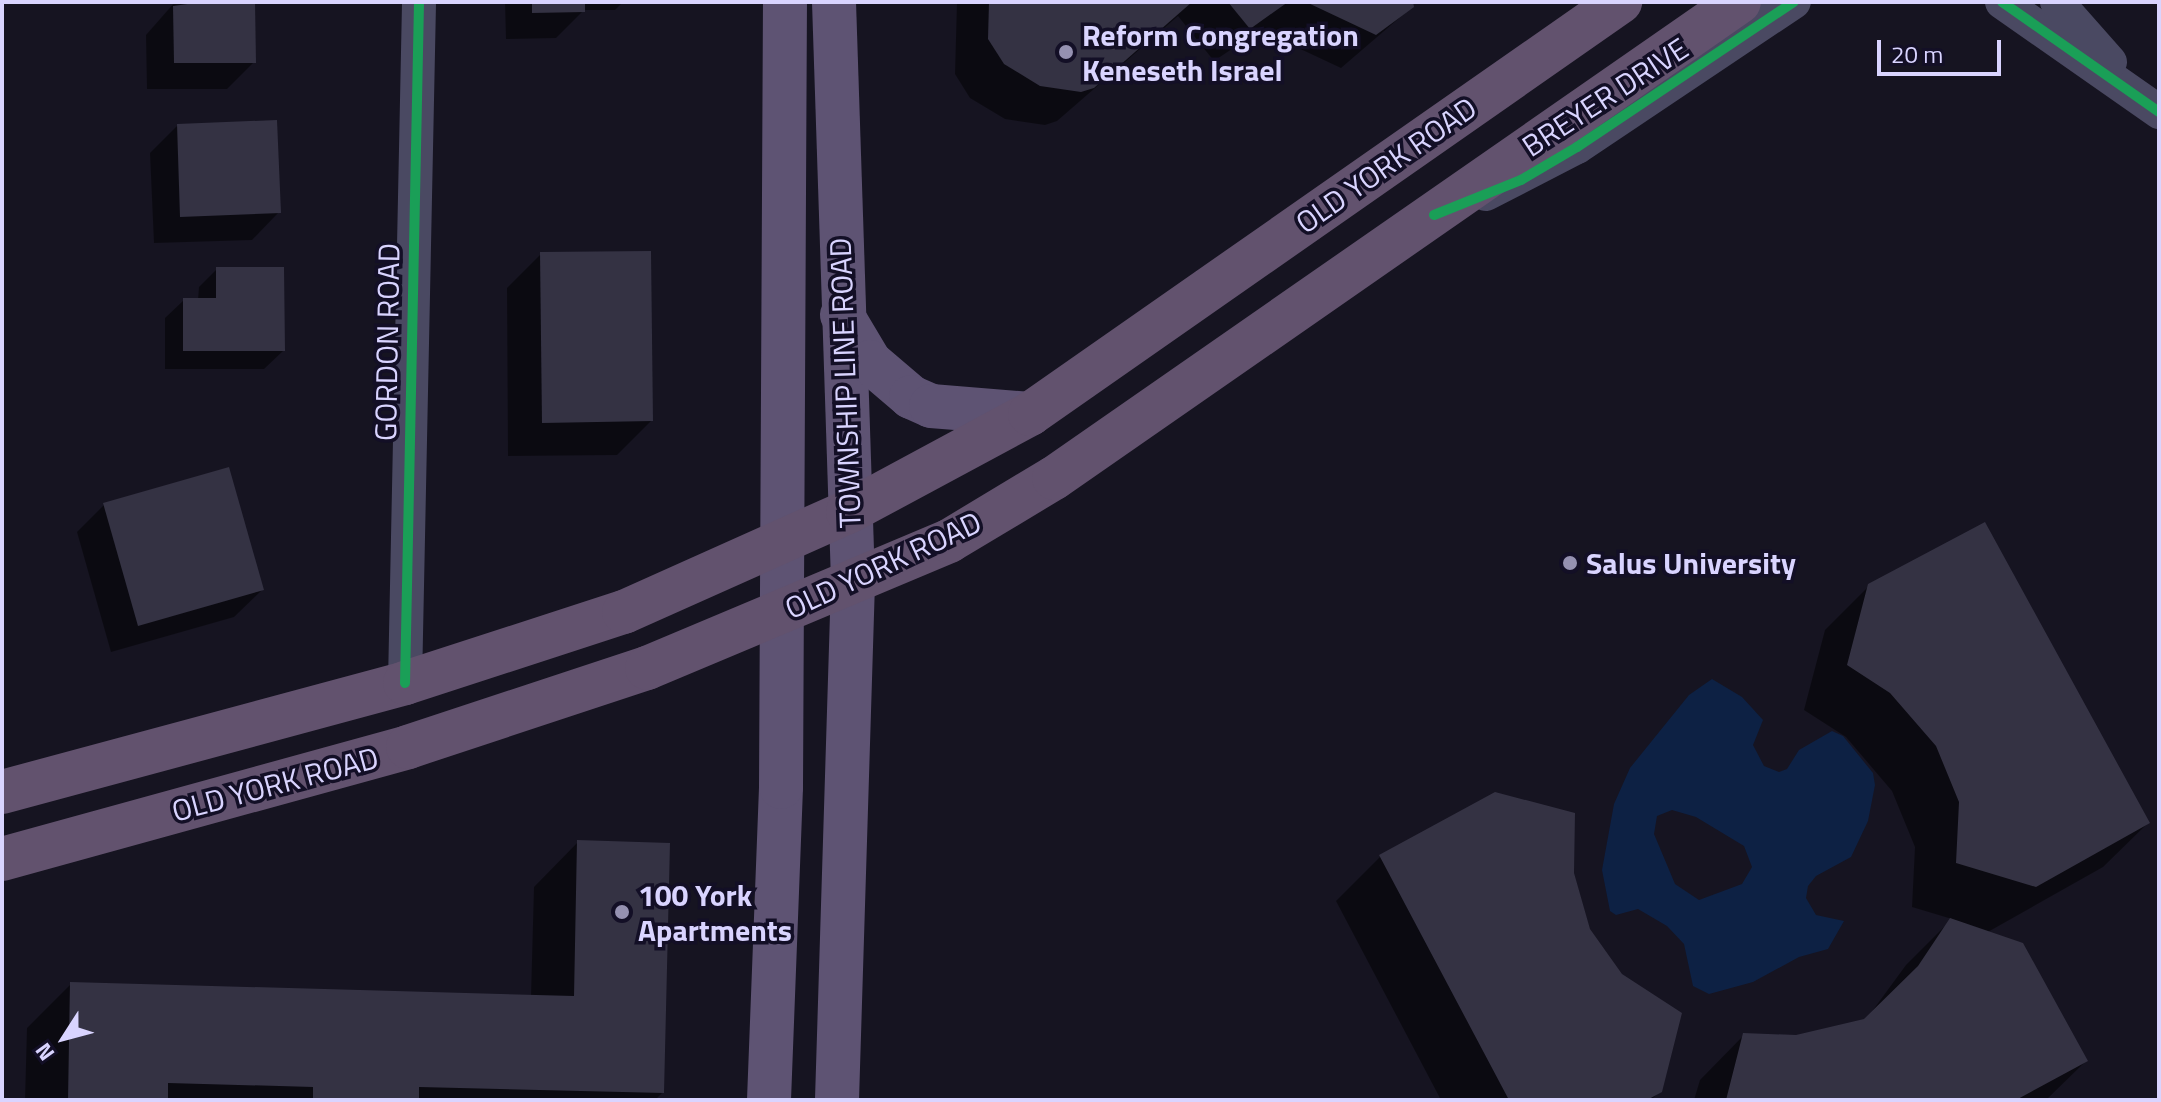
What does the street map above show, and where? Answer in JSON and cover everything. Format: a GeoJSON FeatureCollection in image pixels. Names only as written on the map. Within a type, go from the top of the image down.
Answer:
{"type":"FeatureCollection","features":[{"type":"Feature","properties":{"kind":"highway","name":"OLD YORK ROAD"},"geometry":{"type":"LineString","coordinates":[[2,792],[405,683],[624,612],[785,536],[848,512],[1030,414],[1620,2]]}},
{"type":"Feature","properties":{"kind":"highway","name":"OLD YORK ROAD"},"geometry":{"type":"LineString","coordinates":[[2,859],[408,747],[647,668],[949,541],[1054,478],[1739,2]]}},
{"type":"Feature","properties":{"kind":"main road","name":"TOWNSHIP LINE ROAD"},"geometry":{"type":"LineString","coordinates":[[769,1100],[781,787],[781,613],[785,536],[785,2]]}},
{"type":"Feature","properties":{"kind":"main road","name":"TOWNSHIP LINE ROAD"},"geometry":{"type":"LineString","coordinates":[[834,2],[848,512],[853,582],[837,1100]]}},
{"type":"Feature","properties":{"kind":"main road"},"geometry":{"type":"LineString","coordinates":[[842,314],[870,362],[911,397],[931,406],[1030,414]]}},
{"type":"Feature","properties":{"kind":"street","name":"GORDON ROAD"},"geometry":{"type":"LineString","coordinates":[[405,683],[419,2]]}},
{"type":"Feature","properties":{"kind":"street","name":"BREYER DRIVE"},"geometry":{"type":"LineString","coordinates":[[1434,215],[1521,180],[1577,147],[1794,2]]}},
{"type":"Feature","properties":{"kind":"street"},"geometry":{"type":"LineString","coordinates":[[2002,2],[2152,107]]}},
{"type":"Feature","properties":{"kind":"street"},"geometry":{"type":"LineString","coordinates":[[2057,2],[2152,107]]}},
{"type":"Feature","properties":{"kind":"water"},"geometry":{"type":"Polygon","coordinates":[[[1712,679],[1742,697],[1763,720],[1753,745],[1764,766],[1779,772],[1787,769],[1799,750],[1832,731],[1843,736],[1873,773],[1875,785],[1868,821],[1851,857],[1816,876],[1808,886],[1806,898],[1816,915],[1844,921],[1828,949],[1799,957],[1753,982],[1709,994],[1693,986],[1684,944],[1667,926],[1638,909],[1616,915],[1610,911],[1602,870],[1614,804],[1630,768],[1689,695],[1712,679]],[[1672,810],[1657,816],[1654,834],[1675,884],[1699,900],[1742,884],[1752,867],[1744,846],[1696,817],[1672,810]]]}},
{"type":"Feature","properties":{"kind":"building"},"geometry":{"type":"Polygon","coordinates":[[[202,2],[255,2],[256,63],[174,63],[173,6],[202,2]]]}},
{"type":"Feature","properties":{"kind":"building"},"geometry":{"type":"Polygon","coordinates":[[[532,2],[585,2],[585,12],[532,13],[532,2]]]}},
{"type":"Feature","properties":{"kind":"building","name":"Reform Congregation Keneseth Israel"},"geometry":{"type":"Polygon","coordinates":[[[989,2],[1192,2],[1094,88],[1081,92],[1040,86],[1004,64],[988,39],[989,2]]]}},
{"type":"Feature","properties":{"kind":"building","name":"Reform Congregation Keneseth Israel"},"geometry":{"type":"Polygon","coordinates":[[[1228,2],[1288,2],[1250,29],[1228,2]]]}},
{"type":"Feature","properties":{"kind":"building","name":"Reform Congregation Keneseth Israel"},"geometry":{"type":"Polygon","coordinates":[[[1306,2],[1413,2],[1414,7],[1376,35],[1306,2]]]}},
{"type":"Feature","properties":{"kind":"building"},"geometry":{"type":"Polygon","coordinates":[[[277,120],[281,213],[180,217],[177,124],[277,120]]]}},
{"type":"Feature","properties":{"kind":"building"},"geometry":{"type":"Polygon","coordinates":[[[651,251],[653,421],[542,423],[540,252],[651,251]]]}},
{"type":"Feature","properties":{"kind":"building"},"geometry":{"type":"Polygon","coordinates":[[[216,267],[284,267],[285,351],[183,351],[183,298],[216,298],[216,267]]]}},
{"type":"Feature","properties":{"kind":"building"},"geometry":{"type":"Polygon","coordinates":[[[229,467],[264,590],[138,626],[103,503],[229,467]]]}},
{"type":"Feature","properties":{"kind":"building"},"geometry":{"type":"Polygon","coordinates":[[[1985,522],[2150,823],[2036,887],[1956,863],[1959,802],[1936,746],[1890,693],[1847,665],[1868,584],[1985,522]]]}},
{"type":"Feature","properties":{"kind":"building"},"geometry":{"type":"Polygon","coordinates":[[[1495,792],[1575,813],[1574,873],[1590,929],[1622,974],[1682,1013],[1662,1092],[1647,1100],[1509,1100],[1379,855],[1495,792]]]}},
{"type":"Feature","properties":{"kind":"building","name":"100 York Apartments"},"geometry":{"type":"Polygon","coordinates":[[[577,840],[670,843],[664,1093],[419,1087],[419,1100],[313,1100],[313,1087],[168,1083],[168,1100],[68,1100],[70,982],[574,996],[577,840]]]}},
{"type":"Feature","properties":{"kind":"building"},"geometry":{"type":"Polygon","coordinates":[[[1950,918],[2023,943],[2088,1061],[2016,1100],[1726,1100],[1743,1033],[1796,1035],[1864,1019],[1918,966],[1950,918]]]}},
{"type":"Feature","properties":{"kind":"cycle path"},"geometry":{"type":"LineString","coordinates":[[405,683],[419,2]]}},
{"type":"Feature","properties":{"kind":"cycle path"},"geometry":{"type":"LineString","coordinates":[[1434,215],[1521,180],[1577,147],[1794,2]]}},
{"type":"Feature","properties":{"kind":"cycle path"},"geometry":{"type":"LineString","coordinates":[[2002,2],[2159,112]]}},
{"type":"Feature","properties":{"kind":"place","name":"Reform Congregation Keneseth Israel"},"geometry":{"type":"Point","coordinates":[1066,52]}},
{"type":"Feature","properties":{"kind":"place","name":"Salus University"},"geometry":{"type":"Point","coordinates":[1570,563]}},
{"type":"Feature","properties":{"kind":"place","name":"100 York Apartments"},"geometry":{"type":"Point","coordinates":[622,912]}}]}
